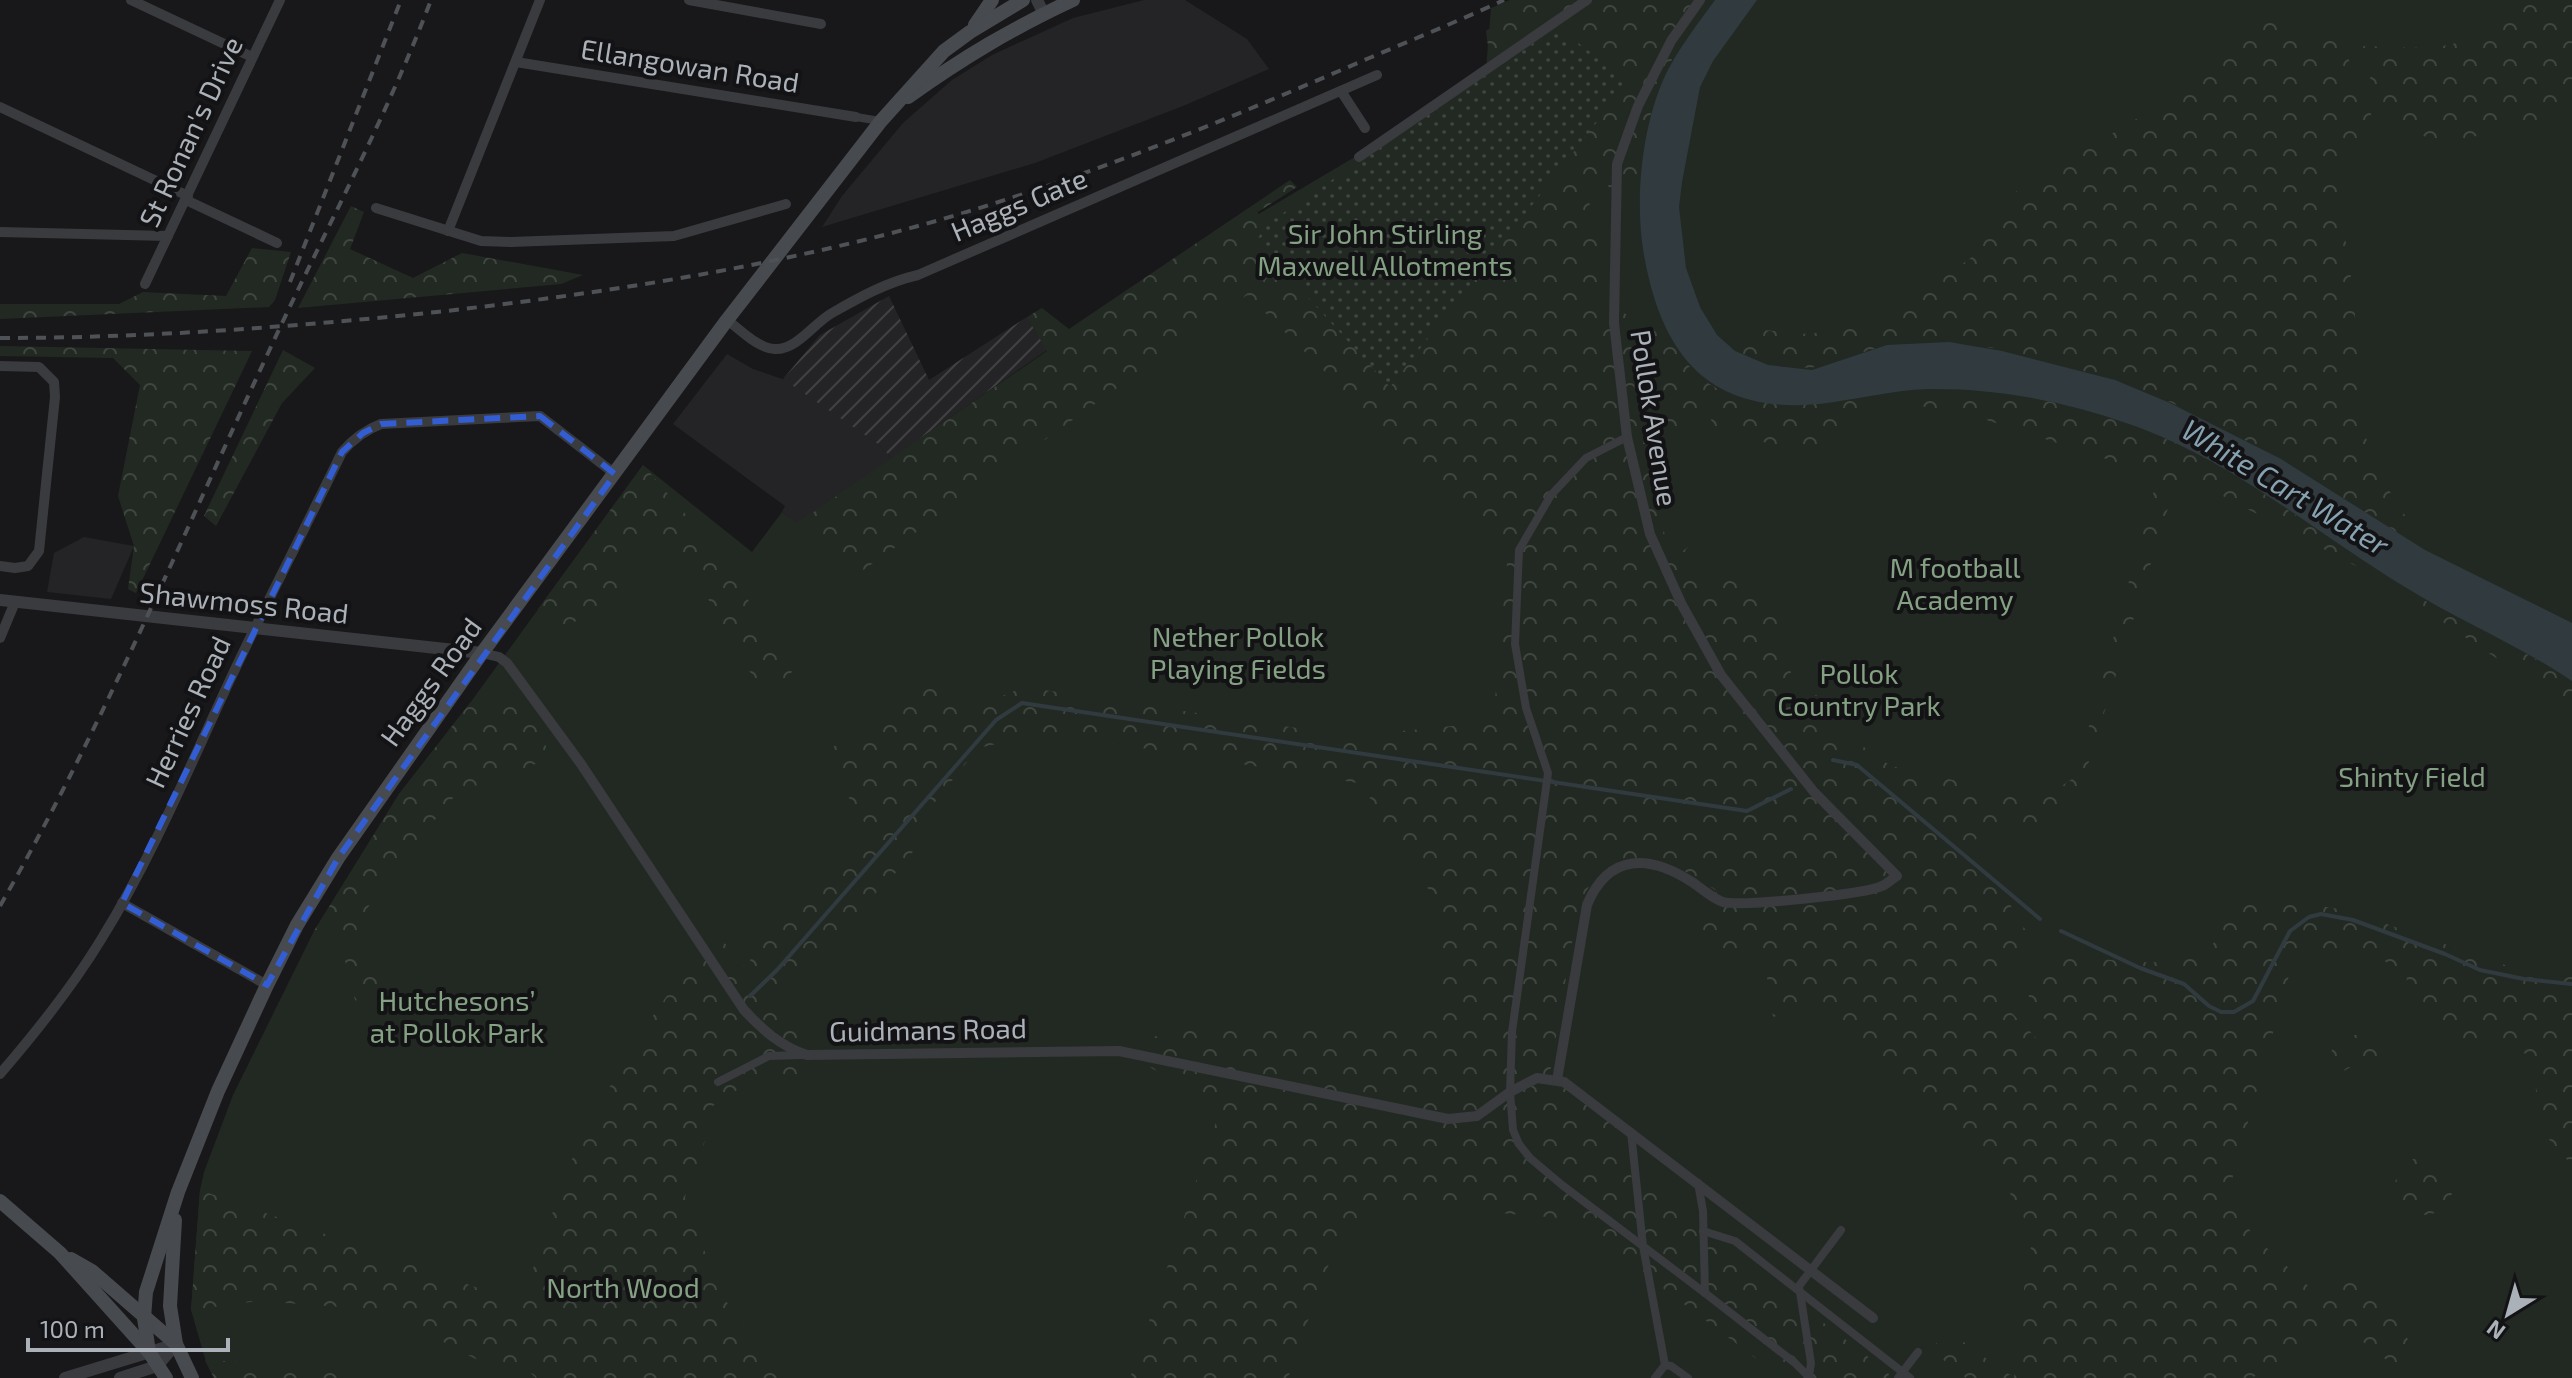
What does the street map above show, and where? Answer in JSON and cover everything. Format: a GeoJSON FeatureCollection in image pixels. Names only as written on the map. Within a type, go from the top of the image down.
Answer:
{"type":"FeatureCollection","features":[{"type":"Feature","properties":{"kind":"main road"},"geometry":{"type":"LineString","coordinates":[[970,32],[992,0]]}},
{"type":"Feature","properties":{"kind":"main road","name":"Haggs Road"},"geometry":{"type":"LineString","coordinates":[[153,1359],[144,1318],[146,1292],[178,1192],[218,1091],[267,985],[316,891],[482,653],[727,320],[881,121],[936,58],[970,32],[1023,0]]}},
{"type":"Feature","properties":{"kind":"main road","name":"Haggs Road"},"geometry":{"type":"LineString","coordinates":[[892,109],[1040,6],[1073,0]]}},
{"type":"Feature","properties":{"kind":"main road"},"geometry":{"type":"LineString","coordinates":[[178,1192],[170,1271],[170,1306],[176,1344],[192,1378]]}},
{"type":"Feature","properties":{"kind":"main road"},"geometry":{"type":"LineString","coordinates":[[0,1201],[60,1253],[166,1378]]}},
{"type":"Feature","properties":{"kind":"main road"},"geometry":{"type":"LineString","coordinates":[[60,1253],[92,1271],[176,1344]]}},
{"type":"Feature","properties":{"kind":"street"},"geometry":{"type":"LineString","coordinates":[[131,0],[252,57]]}},
{"type":"Feature","properties":{"kind":"street","name":"St Ronan's Drive"},"geometry":{"type":"LineString","coordinates":[[145,284],[280,0]]}},
{"type":"Feature","properties":{"kind":"street"},"geometry":{"type":"LineString","coordinates":[[448,231],[540,0]]}},
{"type":"Feature","properties":{"kind":"street"},"geometry":{"type":"LineString","coordinates":[[1359,157],[1587,0]]}},
{"type":"Feature","properties":{"kind":"street","name":"Pollok Avenue"},"geometry":{"type":"LineString","coordinates":[[1557,1080],[1587,905],[1601,881],[1615,869],[1641,862],[1656,864],[1675,871],[1722,902],[1771,902],[1881,887],[1897,876],[1814,792],[1721,675],[1682,605],[1650,534],[1627,437],[1614,323],[1617,164],[1651,80],[1671,41],[1700,0]]}},
{"type":"Feature","properties":{"kind":"street"},"geometry":{"type":"LineString","coordinates":[[697,1],[821,24]]}},
{"type":"Feature","properties":{"kind":"street","name":"Ellangowan Road"},"geometry":{"type":"LineString","coordinates":[[516,62],[856,117]]}},
{"type":"Feature","properties":{"kind":"street","name":"Haggs Gate"},"geometry":{"type":"LineString","coordinates":[[727,320],[762,345],[776,349],[787,347],[829,314],[894,280],[918,275],[1377,75]]}},
{"type":"Feature","properties":{"kind":"street"},"geometry":{"type":"LineString","coordinates":[[1341,91],[1365,128]]}},
{"type":"Feature","properties":{"kind":"street"},"geometry":{"type":"LineString","coordinates":[[0,107],[277,243]]}},
{"type":"Feature","properties":{"kind":"street"},"geometry":{"type":"LineString","coordinates":[[856,117],[881,121]]}},
{"type":"Feature","properties":{"kind":"street"},"geometry":{"type":"LineString","coordinates":[[376,208],[481,241],[511,242],[674,236],[786,204]]}},
{"type":"Feature","properties":{"kind":"street"},"geometry":{"type":"LineString","coordinates":[[0,232],[168,236]]}},
{"type":"Feature","properties":{"kind":"street"},"geometry":{"type":"LineString","coordinates":[[0,366],[39,367],[54,382],[55,397],[39,551],[28,566],[0,566]]}},
{"type":"Feature","properties":{"kind":"street","name":"Herries Road"},"geometry":{"type":"LineString","coordinates":[[0,1074],[82,968],[122,903],[342,452],[363,433],[381,424],[540,416],[615,474]]}},
{"type":"Feature","properties":{"kind":"street"},"geometry":{"type":"LineString","coordinates":[[1627,437],[1586,458],[1551,495],[1519,550],[1515,644],[1526,708],[1548,773],[1512,1032],[1510,1092],[1513,1130],[1530,1158],[1562,1185],[1705,1293],[1809,1377]]}},
{"type":"Feature","properties":{"kind":"street","name":"Shawmoss Road"},"geometry":{"type":"LineString","coordinates":[[0,600],[482,653]]}},
{"type":"Feature","properties":{"kind":"street"},"geometry":{"type":"LineString","coordinates":[[0,638],[15,602]]}},
{"type":"Feature","properties":{"kind":"street","name":"Guidmans Road"},"geometry":{"type":"LineString","coordinates":[[482,653],[499,657],[507,663],[588,775],[744,1010],[780,1044],[807,1055],[1119,1051],[1448,1119],[1477,1116],[1510,1092],[1537,1078],[1557,1080]]}},
{"type":"Feature","properties":{"kind":"street"},"geometry":{"type":"LineString","coordinates":[[122,903],[267,985]]}},
{"type":"Feature","properties":{"kind":"street"},"geometry":{"type":"LineString","coordinates":[[718,1082],[769,1056],[807,1055]]}},
{"type":"Feature","properties":{"kind":"street"},"geometry":{"type":"LineString","coordinates":[[1557,1080],[1570,1085],[1873,1318]]}},
{"type":"Feature","properties":{"kind":"street"},"geometry":{"type":"LineString","coordinates":[[1631,1131],[1643,1246],[1665,1365],[1655,1378]]}},
{"type":"Feature","properties":{"kind":"street"},"geometry":{"type":"LineString","coordinates":[[1698,1183],[1705,1293]]}},
{"type":"Feature","properties":{"kind":"street"},"geometry":{"type":"LineString","coordinates":[[1809,1377],[1811,1363],[1799,1286],[1841,1230]]}},
{"type":"Feature","properties":{"kind":"street"},"geometry":{"type":"LineString","coordinates":[[1703,1231],[1735,1241],[1904,1376],[1918,1352]]}},
{"type":"Feature","properties":{"kind":"street"},"geometry":{"type":"LineString","coordinates":[[120,1378],[176,1344]]}},
{"type":"Feature","properties":{"kind":"street"},"geometry":{"type":"LineString","coordinates":[[65,1378],[153,1359]]}},
{"type":"Feature","properties":{"kind":"street"},"geometry":{"type":"LineString","coordinates":[[1665,1365],[1688,1378]]}},
{"type":"Feature","properties":{"kind":"highlighted area"},"geometry":{"type":"Polygon","coordinates":[[[540,416],[615,474],[338,858],[267,985],[122,903],[342,452],[363,433],[381,424],[540,416]]]}},
{"type":"Feature","properties":{"kind":"shaded area"},"geometry":{"type":"Polygon","coordinates":[[[1144,0],[1185,0],[1247,39],[1269,69],[1035,163],[822,227],[842,196],[903,123],[952,80],[992,55],[1073,18],[1144,0]]]}},
{"type":"Feature","properties":{"kind":"shaded area"},"geometry":{"type":"Polygon","coordinates":[[[889,296],[929,380],[1027,317],[1047,350],[892,458],[878,444],[783,379],[820,335],[889,296]]]}},
{"type":"Feature","properties":{"kind":"shaded area"},"geometry":{"type":"Polygon","coordinates":[[[727,354],[753,369],[791,382],[878,444],[892,458],[796,524],[782,512],[785,506],[673,424],[727,354]]]}},
{"type":"Feature","properties":{"kind":"shaded area"},"geometry":{"type":"Polygon","coordinates":[[[84,537],[134,546],[111,599],[47,592],[54,553],[84,537]]]}},
{"type":"Feature","properties":{"kind":"green space","name":"Pollok Country Park"},"geometry":{"type":"Polygon","coordinates":[[[1510,0],[2572,0],[2572,1378],[214,1378],[206,1362],[191,1310],[200,1190],[233,1095],[314,931],[399,794],[470,703],[643,465],[752,552],[782,512],[796,523],[1181,260],[1385,139],[1486,69],[1491,8],[1510,0]]]}},
{"type":"Feature","properties":{"kind":"green space","name":"North Wood"},"geometry":{"type":"Polygon","coordinates":[[[1531,0],[1713,0],[1678,49],[1659,87],[1646,137],[1639,188],[1586,185],[1584,194],[1589,195],[1590,210],[1601,210],[1602,299],[1640,323],[1664,326],[1688,364],[1718,389],[1741,398],[1791,405],[1907,391],[1982,392],[2061,404],[2112,418],[2162,437],[2210,461],[2408,591],[2532,657],[2572,682],[2572,709],[2371,574],[2179,473],[2086,771],[2056,826],[2027,829],[2003,819],[1972,842],[2034,944],[2018,973],[1972,972],[2044,1046],[2051,1046],[2062,1039],[2031,1003],[2030,986],[2036,975],[2051,969],[2061,955],[2145,962],[2187,958],[2204,950],[2218,938],[2229,902],[2254,904],[2283,900],[2346,910],[2511,967],[2572,974],[2572,1165],[2538,1127],[2534,1055],[2459,1042],[2405,989],[2408,972],[2362,951],[2295,954],[2226,1201],[2257,1239],[2315,1292],[2329,1290],[2357,1272],[2368,1277],[2371,1298],[2377,1304],[2398,1303],[2406,1311],[2404,1324],[2412,1357],[2402,1372],[2340,1324],[2252,1378],[1966,1378],[1932,1351],[1932,1347],[1950,1332],[2014,1377],[2032,1242],[2021,1210],[2006,1184],[1987,1153],[1813,1005],[1773,1017],[1773,994],[1761,962],[1717,947],[1695,931],[1693,917],[1702,911],[1717,891],[1683,870],[1650,857],[1633,858],[1603,870],[1585,893],[1576,919],[1550,1072],[1552,1086],[1563,1087],[1620,1126],[1608,1145],[1631,1161],[1631,1176],[1888,1372],[1890,1378],[1782,1378],[1571,1219],[1406,1205],[1366,1215],[1342,1237],[1323,1277],[1288,1378],[1130,1378],[1220,1110],[1132,1056],[1133,1042],[1176,1031],[1438,1020],[1445,914],[1409,860],[1391,846],[1364,784],[1049,733],[978,748],[923,817],[911,857],[783,988],[749,972],[810,1037],[797,1074],[746,1084],[713,1106],[707,1135],[685,1197],[719,1291],[745,1328],[797,1378],[536,1378],[522,1365],[510,1378],[504,1378],[487,1365],[383,1310],[257,1301],[191,1310],[200,1190],[521,1303],[570,1163],[628,1052],[713,929],[747,970],[757,940],[869,830],[822,754],[934,682],[968,710],[1024,687],[1350,736],[1493,722],[1508,552],[1247,295],[862,571],[795,525],[1047,351],[1027,317],[1042,308],[1069,329],[1290,180],[1297,187],[1258,212],[1258,247],[1391,379],[1629,80],[1553,24],[1492,76],[1486,31],[1531,0]],[[1908,399],[1875,401],[1872,416],[1811,448],[1767,443],[1717,430],[1710,418],[1690,418],[1657,463],[1653,488],[1667,541],[1651,549],[1661,567],[1688,547],[1685,567],[1771,593],[1797,697],[1830,694],[1841,731],[1891,766],[1962,782],[2025,801],[2048,795],[2075,777],[2158,476],[1956,410],[1916,406],[1908,399]]]}},
{"type":"Feature","properties":{"kind":"green space"},"geometry":{"type":"Polygon","coordinates":[[[2495,0],[2572,0],[2572,106],[2519,127],[2453,141],[2392,131],[2357,46],[2424,47],[2463,41],[2505,15],[2495,0]]]}},
{"type":"Feature","properties":{"kind":"green space"},"geometry":{"type":"Polygon","coordinates":[[[2264,16],[2285,26],[2342,43],[2379,134],[2347,150],[2335,169],[2354,298],[2364,429],[2373,465],[2413,528],[2406,538],[2282,459],[2170,402],[2115,379],[1993,348],[1949,342],[1887,345],[1811,368],[1768,364],[1744,355],[1731,346],[1745,331],[1752,329],[1809,334],[1861,326],[1882,320],[1900,309],[1979,252],[2007,197],[2161,104],[2264,16]]]}},
{"type":"Feature","properties":{"kind":"green space","name":"Sir John Stirling Maxwell Allotments"},"geometry":{"type":"Polygon","coordinates":[[[1557,27],[1629,81],[1390,387],[1256,241],[1267,224],[1557,27]]]}},
{"type":"Feature","properties":{"kind":"green space"},"geometry":{"type":"Polygon","coordinates":[[[351,206],[364,212],[350,249],[413,278],[462,253],[583,275],[561,284],[298,308],[351,206]]]}},
{"type":"Feature","properties":{"kind":"green space"},"geometry":{"type":"Polygon","coordinates":[[[252,248],[291,252],[275,300],[269,307],[0,319],[0,304],[119,304],[143,292],[226,296],[252,248]]]}},
{"type":"Feature","properties":{"kind":"green space"},"geometry":{"type":"Polygon","coordinates":[[[0,346],[252,351],[136,593],[128,589],[134,546],[118,496],[140,385],[113,358],[0,356],[0,346]]]}},
{"type":"Feature","properties":{"kind":"green space"},"geometry":{"type":"Polygon","coordinates":[[[283,350],[315,368],[282,403],[216,526],[204,516],[283,350]]]}},
{"type":"Feature","properties":{"kind":"green space"},"geometry":{"type":"Polygon","coordinates":[[[643,465],[715,548],[752,606],[757,624],[798,655],[786,687],[757,684],[688,564],[632,532],[615,557],[626,584],[565,629],[538,609],[643,465]]]}},
{"type":"Feature","properties":{"kind":"green space"},"geometry":{"type":"Polygon","coordinates":[[[514,699],[537,729],[552,758],[458,792],[378,888],[352,939],[350,950],[378,976],[381,1001],[366,1005],[355,1000],[341,945],[314,931],[399,794],[470,703],[493,718],[514,699]]]}},
{"type":"Feature","properties":{"kind":"green space"},"geometry":{"type":"Polygon","coordinates":[[[2351,1035],[2386,1039],[2394,1058],[2377,1077],[2364,1075],[2356,1064],[2342,1072],[2331,1067],[2328,1056],[2336,1044],[2351,1035]]]}},
{"type":"Feature","properties":{"kind":"green space"},"geometry":{"type":"Polygon","coordinates":[[[2424,1157],[2435,1159],[2444,1166],[2451,1175],[2451,1197],[2444,1206],[2435,1213],[2424,1215],[2413,1213],[2404,1206],[2397,1197],[2395,1186],[2397,1175],[2404,1166],[2413,1159],[2424,1157]]]}},
{"type":"Feature","properties":{"kind":"green space"},"geometry":{"type":"Polygon","coordinates":[[[205,1360],[311,1366],[348,1378],[214,1378],[205,1360]]]}},
{"type":"Feature","properties":{"kind":"water","name":"White Cart Water"},"geometry":{"type":"Polygon","coordinates":[[[1715,0],[1757,0],[1713,61],[1700,87],[1679,207],[1686,268],[1700,307],[1717,335],[1735,351],[1768,365],[1812,370],[1887,345],[1949,342],[2002,351],[2115,380],[2170,403],[2281,459],[2425,550],[2572,623],[2572,681],[2405,587],[2237,476],[2202,456],[2129,424],[2030,398],[1953,389],[1914,390],[1819,404],[1781,405],[1748,399],[1720,388],[1697,372],[1679,350],[1664,323],[1652,291],[1641,233],[1640,185],[1647,135],[1660,88],[1679,50],[1715,0]]]}},
{"type":"Feature","properties":{"kind":"waterway"},"geometry":{"type":"LineString","coordinates":[[750,996],[777,970],[996,720],[1022,703],[1747,811],[1791,789]]}},
{"type":"Feature","properties":{"kind":"waterway"},"geometry":{"type":"LineString","coordinates":[[1833,760],[1857,765],[2040,919]]}},
{"type":"Feature","properties":{"kind":"waterway"},"geometry":{"type":"LineString","coordinates":[[2061,931],[2140,968],[2184,984],[2209,1006],[2221,1012],[2234,1012],[2253,1001],[2290,931],[2309,917],[2321,914],[2353,920],[2480,970],[2572,984]]}},
{"type":"Feature","properties":{"kind":"railway"},"geometry":{"type":"LineString","coordinates":[[290,282],[401,0]]}},
{"type":"Feature","properties":{"kind":"railway"},"geometry":{"type":"LineString","coordinates":[[0,906],[107,701],[374,133],[431,0]]}},
{"type":"Feature","properties":{"kind":"railway"},"geometry":{"type":"LineString","coordinates":[[0,338],[219,331],[437,312],[689,277],[813,252],[936,221],[1090,171],[1240,113],[1504,0]]}},
{"type":"Feature","properties":{"kind":"park label","name":"M football Academy"},"geometry":{"type":"Point","coordinates":[1955,584]}},
{"type":"Feature","properties":{"kind":"park label","name":"Nether Pollok Playing Fields"},"geometry":{"type":"Point","coordinates":[1238,653]}},
{"type":"Feature","properties":{"kind":"park label","name":"Shinty Field"},"geometry":{"type":"Point","coordinates":[2412,777]}},
{"type":"Feature","properties":{"kind":"park label","name":"Hutchesons’ at Pollok Park"},"geometry":{"type":"Point","coordinates":[457,1017]}}]}
